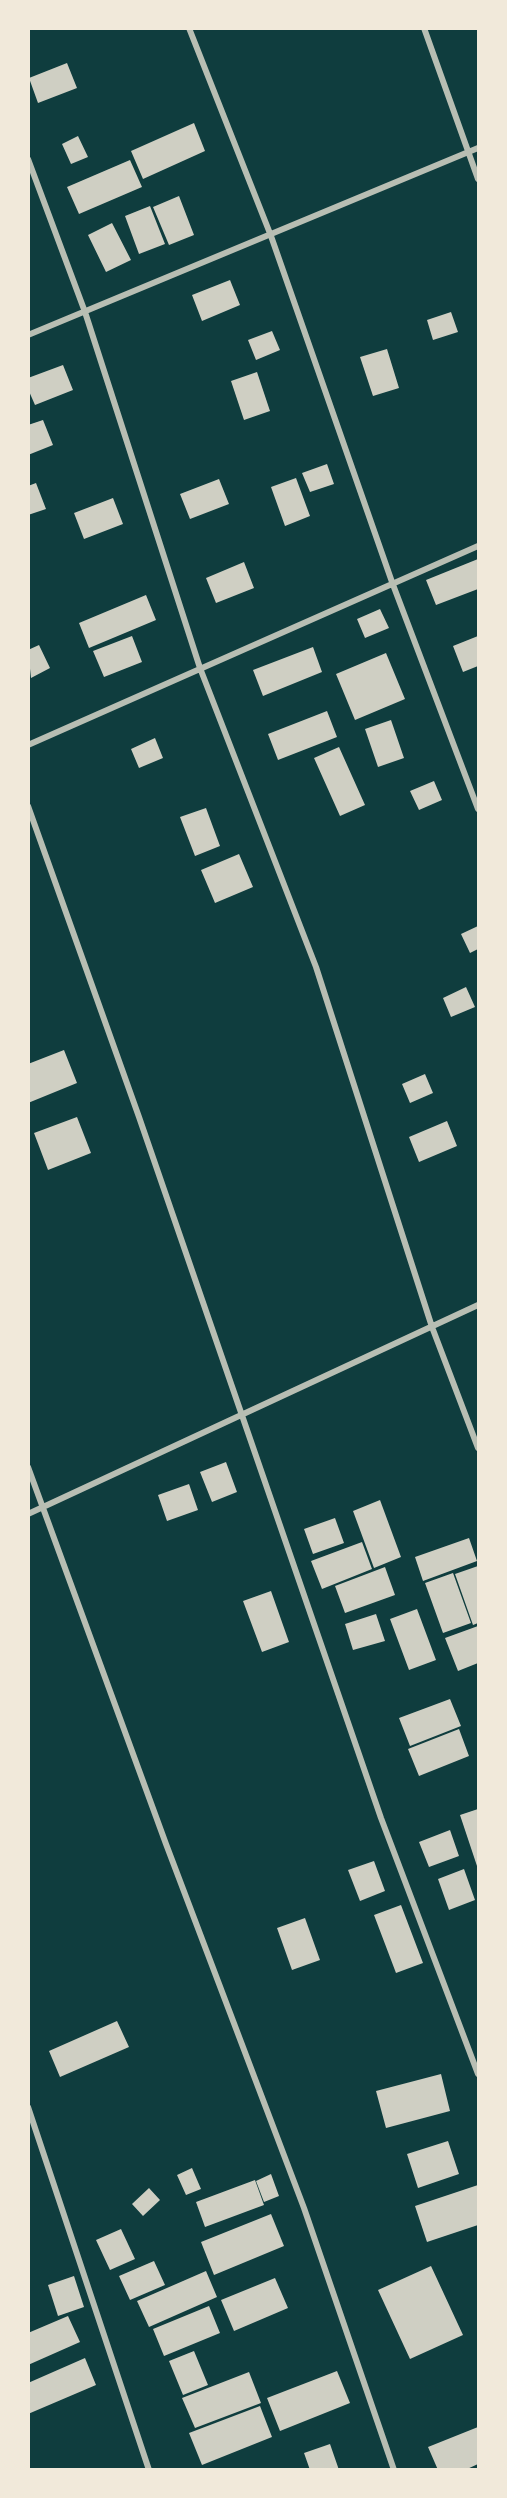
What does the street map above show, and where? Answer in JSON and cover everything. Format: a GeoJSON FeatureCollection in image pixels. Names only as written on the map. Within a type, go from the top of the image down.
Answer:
{"type":"FeatureCollection","features":[{"type":"Feature","properties":{"kind":"street"},"geometry":{"type":"LineString","coordinates":[[189,28],[271,236],[392,582],[478,809]]}},
{"type":"Feature","properties":{"kind":"street"},"geometry":{"type":"LineString","coordinates":[[424,28],[478,179]]}},
{"type":"Feature","properties":{"kind":"street"},"geometry":{"type":"LineString","coordinates":[[28,335],[271,236],[478,148]]}},
{"type":"Feature","properties":{"kind":"street"},"geometry":{"type":"LineString","coordinates":[[28,159],[85,312],[200,668],[315,967],[432,1327],[478,1448]]}},
{"type":"Feature","properties":{"kind":"street"},"geometry":{"type":"LineString","coordinates":[[28,745],[392,582],[478,546]]}},
{"type":"Feature","properties":{"kind":"street"},"geometry":{"type":"LineString","coordinates":[[28,806],[243,1415],[381,1818],[478,2074]]}},
{"type":"Feature","properties":{"kind":"street"},"geometry":{"type":"LineString","coordinates":[[28,1514],[478,1305]]}},
{"type":"Feature","properties":{"kind":"street"},"geometry":{"type":"LineString","coordinates":[[28,1467],[304,2208],[394,2469]]}},
{"type":"Feature","properties":{"kind":"street"},"geometry":{"type":"LineString","coordinates":[[28,2107],[149,2469]]}},
{"type":"Feature","properties":{"kind":"building"},"geometry":{"type":"Polygon","coordinates":[[[67,63],[77,88],[38,103],[29,78],[67,63]]]}},
{"type":"Feature","properties":{"kind":"building"},"geometry":{"type":"Polygon","coordinates":[[[194,123],[205,151],[143,179],[131,151],[194,123]]]}},
{"type":"Feature","properties":{"kind":"building"},"geometry":{"type":"Polygon","coordinates":[[[78,136],[88,157],[71,164],[62,144],[78,136]]]}},
{"type":"Feature","properties":{"kind":"building"},"geometry":{"type":"Polygon","coordinates":[[[130,160],[142,187],[79,214],[67,187],[130,160]]]}},
{"type":"Feature","properties":{"kind":"building"},"geometry":{"type":"Polygon","coordinates":[[[179,196],[194,235],[169,245],[153,207],[179,196]]]}},
{"type":"Feature","properties":{"kind":"building"},"geometry":{"type":"Polygon","coordinates":[[[150,206],[165,244],[139,254],[125,216],[150,206]]]}},
{"type":"Feature","properties":{"kind":"building"},"geometry":{"type":"Polygon","coordinates":[[[112,223],[131,260],[106,272],[88,235],[112,223]]]}},
{"type":"Feature","properties":{"kind":"building"},"geometry":{"type":"Polygon","coordinates":[[[230,280],[240,305],[202,321],[192,295],[230,280]]]}},
{"type":"Feature","properties":{"kind":"building"},"geometry":{"type":"Polygon","coordinates":[[[451,312],[458,332],[433,340],[427,320],[451,312]]]}},
{"type":"Feature","properties":{"kind":"building"},"geometry":{"type":"Polygon","coordinates":[[[272,331],[280,350],[256,360],[248,340],[272,331]]]}},
{"type":"Feature","properties":{"kind":"building"},"geometry":{"type":"Polygon","coordinates":[[[387,349],[399,388],[373,396],[360,357],[387,349]]]}},
{"type":"Feature","properties":{"kind":"building"},"geometry":{"type":"Polygon","coordinates":[[[63,365],[73,390],[35,405],[28,389],[28,378],[63,365]]]}},
{"type":"Feature","properties":{"kind":"building"},"geometry":{"type":"Polygon","coordinates":[[[257,372],[270,411],[244,420],[231,381],[257,372]]]}},
{"type":"Feature","properties":{"kind":"building"},"geometry":{"type":"Polygon","coordinates":[[[43,420],[53,445],[28,455],[28,425],[43,420]]]}},
{"type":"Feature","properties":{"kind":"building"},"geometry":{"type":"Polygon","coordinates":[[[327,464],[334,484],[310,492],[302,473],[327,464]]]}},
{"type":"Feature","properties":{"kind":"building"},"geometry":{"type":"Polygon","coordinates":[[[296,478],[310,516],[285,526],[271,487],[296,478]]]}},
{"type":"Feature","properties":{"kind":"building"},"geometry":{"type":"Polygon","coordinates":[[[219,479],[229,504],[190,519],[180,494],[219,479]]]}},
{"type":"Feature","properties":{"kind":"building"},"geometry":{"type":"Polygon","coordinates":[[[36,483],[46,509],[28,515],[28,486],[36,483]]]}},
{"type":"Feature","properties":{"kind":"building"},"geometry":{"type":"Polygon","coordinates":[[[113,498],[123,524],[84,539],[74,513],[113,498]]]}},
{"type":"Feature","properties":{"kind":"building"},"geometry":{"type":"Polygon","coordinates":[[[478,559],[478,589],[436,605],[426,580],[478,559]]]}},
{"type":"Feature","properties":{"kind":"building"},"geometry":{"type":"Polygon","coordinates":[[[244,562],[254,588],[216,603],[206,578],[244,562]]]}},
{"type":"Feature","properties":{"kind":"building"},"geometry":{"type":"Polygon","coordinates":[[[146,595],[156,620],[89,648],[79,623],[146,595]]]}},
{"type":"Feature","properties":{"kind":"building"},"geometry":{"type":"Polygon","coordinates":[[[380,609],[389,628],[365,638],[357,619],[380,609]]]}},
{"type":"Feature","properties":{"kind":"building"},"geometry":{"type":"Polygon","coordinates":[[[132,636],[142,662],[104,677],[93,651],[132,636]]]}},
{"type":"Feature","properties":{"kind":"building"},"geometry":{"type":"Polygon","coordinates":[[[478,636],[478,666],[463,672],[453,646],[478,636]]]}},
{"type":"Feature","properties":{"kind":"building"},"geometry":{"type":"Polygon","coordinates":[[[39,645],[50,668],[31,678],[28,650],[39,645]]]}},
{"type":"Feature","properties":{"kind":"building"},"geometry":{"type":"Polygon","coordinates":[[[313,647],[322,672],[263,696],[253,670],[313,647]]]}},
{"type":"Feature","properties":{"kind":"building"},"geometry":{"type":"Polygon","coordinates":[[[386,653],[405,699],[355,720],[336,674],[386,653]]]}},
{"type":"Feature","properties":{"kind":"building"},"geometry":{"type":"Polygon","coordinates":[[[327,711],[337,737],[278,760],[268,734],[327,711]]]}},
{"type":"Feature","properties":{"kind":"building"},"geometry":{"type":"Polygon","coordinates":[[[391,720],[404,758],[378,767],[365,729],[391,720]]]}},
{"type":"Feature","properties":{"kind":"building"},"geometry":{"type":"Polygon","coordinates":[[[155,738],[163,758],[139,768],[131,749],[155,738]]]}},
{"type":"Feature","properties":{"kind":"building"},"geometry":{"type":"Polygon","coordinates":[[[339,747],[365,805],[340,816],[314,758],[339,747]]]}},
{"type":"Feature","properties":{"kind":"building"},"geometry":{"type":"Polygon","coordinates":[[[434,781],[442,800],[419,810],[410,791],[434,781]]]}},
{"type":"Feature","properties":{"kind":"building"},"geometry":{"type":"Polygon","coordinates":[[[206,808],[220,846],[195,856],[180,817],[206,808]]]}},
{"type":"Feature","properties":{"kind":"building"},"geometry":{"type":"Polygon","coordinates":[[[239,854],[253,887],[215,903],[201,870],[239,854]]]}},
{"type":"Feature","properties":{"kind":"building"},"geometry":{"type":"Polygon","coordinates":[[[478,926],[478,949],[470,953],[461,934],[478,926]]]}},
{"type":"Feature","properties":{"kind":"building"},"geometry":{"type":"Polygon","coordinates":[[[466,987],[475,1007],[451,1017],[443,998],[466,987]]]}},
{"type":"Feature","properties":{"kind":"building"},"geometry":{"type":"Polygon","coordinates":[[[64,1050],[77,1083],[28,1103],[28,1064],[64,1050]]]}},
{"type":"Feature","properties":{"kind":"building"},"geometry":{"type":"Polygon","coordinates":[[[425,1074],[433,1093],[410,1103],[402,1084],[425,1074]]]}},
{"type":"Feature","properties":{"kind":"building"},"geometry":{"type":"Polygon","coordinates":[[[77,1117],[91,1153],[48,1170],[34,1133],[77,1117]]]}},
{"type":"Feature","properties":{"kind":"building"},"geometry":{"type":"Polygon","coordinates":[[[447,1121],[457,1146],[419,1162],[409,1137],[447,1121]]]}},
{"type":"Feature","properties":{"kind":"building"},"geometry":{"type":"Polygon","coordinates":[[[226,1462],[237,1492],[212,1502],[200,1472],[226,1462]]]}},
{"type":"Feature","properties":{"kind":"building"},"geometry":{"type":"Polygon","coordinates":[[[189,1484],[198,1510],[167,1521],[158,1495],[189,1484]]]}},
{"type":"Feature","properties":{"kind":"building"},"geometry":{"type":"Polygon","coordinates":[[[380,1500],[401,1557],[374,1568],[353,1511],[380,1500]]]}},
{"type":"Feature","properties":{"kind":"building"},"geometry":{"type":"Polygon","coordinates":[[[335,1518],[344,1543],[313,1554],[304,1529],[335,1518]]]}},
{"type":"Feature","properties":{"kind":"building"},"geometry":{"type":"Polygon","coordinates":[[[469,1538],[477,1561],[423,1581],[415,1557],[469,1538]]]}},
{"type":"Feature","properties":{"kind":"building"},"geometry":{"type":"Polygon","coordinates":[[[362,1542],[372,1569],[322,1589],[311,1561],[362,1542]]]}},
{"type":"Feature","properties":{"kind":"building"},"geometry":{"type":"Polygon","coordinates":[[[478,1566],[478,1623],[473,1625],[455,1574],[478,1566]]]}},
{"type":"Feature","properties":{"kind":"building"},"geometry":{"type":"Polygon","coordinates":[[[385,1567],[395,1595],[345,1613],[335,1586],[385,1567]]]}},
{"type":"Feature","properties":{"kind":"building"},"geometry":{"type":"Polygon","coordinates":[[[453,1573],[471,1623],[443,1633],[425,1583],[453,1573]]]}},
{"type":"Feature","properties":{"kind":"building"},"geometry":{"type":"Polygon","coordinates":[[[271,1591],[289,1642],[262,1652],[243,1601],[271,1591]]]}},
{"type":"Feature","properties":{"kind":"building"},"geometry":{"type":"Polygon","coordinates":[[[417,1609],[436,1660],[409,1670],[390,1619],[417,1609]]]}},
{"type":"Feature","properties":{"kind":"building"},"geometry":{"type":"Polygon","coordinates":[[[376,1614],[385,1641],[353,1650],[345,1624],[376,1614]]]}},
{"type":"Feature","properties":{"kind":"building"},"geometry":{"type":"Polygon","coordinates":[[[478,1626],[478,1663],[458,1671],[445,1638],[478,1626]]]}},
{"type":"Feature","properties":{"kind":"building"},"geometry":{"type":"Polygon","coordinates":[[[450,1699],[461,1726],[410,1746],[399,1718],[450,1699]]]}},
{"type":"Feature","properties":{"kind":"building"},"geometry":{"type":"Polygon","coordinates":[[[459,1729],[469,1756],[419,1776],[408,1749],[459,1729]]]}},
{"type":"Feature","properties":{"kind":"building"},"geometry":{"type":"Polygon","coordinates":[[[478,1809],[478,1869],[460,1815],[478,1809]]]}},
{"type":"Feature","properties":{"kind":"building"},"geometry":{"type":"Polygon","coordinates":[[[450,1830],[459,1856],[429,1867],[419,1842],[450,1830]]]}},
{"type":"Feature","properties":{"kind":"building"},"geometry":{"type":"Polygon","coordinates":[[[374,1861],[385,1891],[360,1901],[348,1870],[374,1861]]]}},
{"type":"Feature","properties":{"kind":"building"},"geometry":{"type":"Polygon","coordinates":[[[464,1869],[475,1900],[449,1910],[438,1879],[464,1869]]]}},
{"type":"Feature","properties":{"kind":"building"},"geometry":{"type":"Polygon","coordinates":[[[401,1905],[423,1963],[396,1973],[374,1915],[401,1905]]]}},
{"type":"Feature","properties":{"kind":"building"},"geometry":{"type":"Polygon","coordinates":[[[305,1918],[320,1960],[292,1970],[277,1928],[305,1918]]]}},
{"type":"Feature","properties":{"kind":"building"},"geometry":{"type":"Polygon","coordinates":[[[117,2021],[129,2047],[60,2077],[49,2051],[117,2021]]]}},
{"type":"Feature","properties":{"kind":"building"},"geometry":{"type":"Polygon","coordinates":[[[441,2074],[450,2111],[386,2128],[376,2091],[441,2074]]]}},
{"type":"Feature","properties":{"kind":"building"},"geometry":{"type":"Polygon","coordinates":[[[448,2141],[459,2174],[418,2188],[407,2154],[448,2141]]]}},
{"type":"Feature","properties":{"kind":"building"},"geometry":{"type":"Polygon","coordinates":[[[192,2168],[201,2189],[186,2195],[177,2175],[192,2168]]]}},
{"type":"Feature","properties":{"kind":"building"},"geometry":{"type":"Polygon","coordinates":[[[271,2174],[279,2196],[264,2202],[256,2181],[271,2174]]]}},
{"type":"Feature","properties":{"kind":"building"},"geometry":{"type":"Polygon","coordinates":[[[255,2180],[264,2205],[205,2227],[196,2202],[255,2180]]]}},
{"type":"Feature","properties":{"kind":"building"},"geometry":{"type":"Polygon","coordinates":[[[478,2185],[478,2225],[427,2242],[415,2206],[478,2185]]]}},
{"type":"Feature","properties":{"kind":"building"},"geometry":{"type":"Polygon","coordinates":[[[149,2188],[160,2200],[143,2216],[132,2204],[149,2188]]]}},
{"type":"Feature","properties":{"kind":"building"},"geometry":{"type":"Polygon","coordinates":[[[271,2214],[284,2246],[214,2275],[201,2242],[271,2214]]]}},
{"type":"Feature","properties":{"kind":"building"},"geometry":{"type":"Polygon","coordinates":[[[121,2229],[135,2259],[110,2270],[96,2240],[121,2229]]]}},
{"type":"Feature","properties":{"kind":"building"},"geometry":{"type":"Polygon","coordinates":[[[154,2261],[165,2285],[130,2300],[119,2276],[154,2261]]]}},
{"type":"Feature","properties":{"kind":"building"},"geometry":{"type":"Polygon","coordinates":[[[431,2266],[463,2335],[410,2359],[378,2290],[431,2266]]]}},
{"type":"Feature","properties":{"kind":"building"},"geometry":{"type":"Polygon","coordinates":[[[206,2271],[217,2297],[149,2327],[137,2301],[206,2271]]]}},
{"type":"Feature","properties":{"kind":"building"},"geometry":{"type":"Polygon","coordinates":[[[74,2276],[84,2307],[58,2316],[48,2285],[74,2276]]]}},
{"type":"Feature","properties":{"kind":"building"},"geometry":{"type":"Polygon","coordinates":[[[275,2278],[288,2308],[234,2331],[221,2300],[275,2278]]]}},
{"type":"Feature","properties":{"kind":"building"},"geometry":{"type":"Polygon","coordinates":[[[209,2306],[220,2333],[164,2356],[153,2329],[209,2306]]]}},
{"type":"Feature","properties":{"kind":"building"},"geometry":{"type":"Polygon","coordinates":[[[68,2316],[80,2342],[28,2365],[28,2333],[68,2316]]]}},
{"type":"Feature","properties":{"kind":"building"},"geometry":{"type":"Polygon","coordinates":[[[194,2351],[208,2385],[183,2395],[169,2361],[194,2351]]]}},
{"type":"Feature","properties":{"kind":"building"},"geometry":{"type":"Polygon","coordinates":[[[85,2358],[96,2385],[28,2414],[28,2383],[85,2358]]]}},
{"type":"Feature","properties":{"kind":"building"},"geometry":{"type":"Polygon","coordinates":[[[337,2371],[350,2403],[280,2431],[267,2398],[337,2371]]]}},
{"type":"Feature","properties":{"kind":"building"},"geometry":{"type":"Polygon","coordinates":[[[249,2372],[261,2403],[195,2428],[182,2398],[249,2372]]]}},
{"type":"Feature","properties":{"kind":"building"},"geometry":{"type":"Polygon","coordinates":[[[260,2406],[272,2437],[202,2465],[189,2433],[260,2406]]]}},
{"type":"Feature","properties":{"kind":"building"},"geometry":{"type":"Polygon","coordinates":[[[478,2427],[478,2464],[465,2470],[438,2470],[428,2447],[478,2427]]]}},
{"type":"Feature","properties":{"kind":"building"},"geometry":{"type":"Polygon","coordinates":[[[330,2444],[339,2470],[310,2470],[304,2453],[330,2444]]]}}]}
